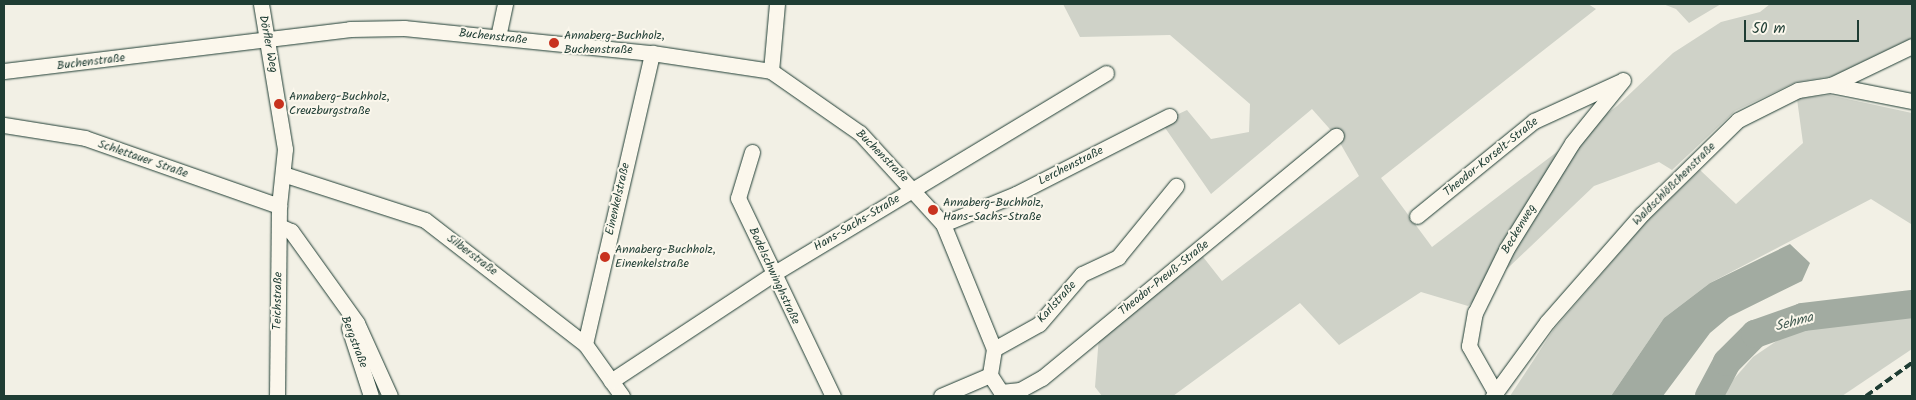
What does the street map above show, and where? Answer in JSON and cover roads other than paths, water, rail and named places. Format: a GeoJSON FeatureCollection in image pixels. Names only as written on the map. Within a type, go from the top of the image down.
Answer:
{"type":"FeatureCollection","features":[{"type":"Feature","properties":{"kind":"street","name":"Dörfler Weg"},"geometry":{"type":"LineString","coordinates":[[261,4],[286,149],[283,174]]}},
{"type":"Feature","properties":{"kind":"street"},"geometry":{"type":"LineString","coordinates":[[498,37],[505,4]]}},
{"type":"Feature","properties":{"kind":"street"},"geometry":{"type":"LineString","coordinates":[[771,71],[777,4]]}},
{"type":"Feature","properties":{"kind":"street","name":"Buchenstraße"},"geometry":{"type":"LineString","coordinates":[[4,71],[268,38],[404,28],[652,53],[771,71],[860,133],[915,188],[943,224],[994,349]]}},
{"type":"Feature","properties":{"kind":"street","name":"Waldschlößchenstraße"},"geometry":{"type":"LineString","coordinates":[[1494,394],[1547,322],[1642,214],[1738,120],[1798,90],[1831,85],[1912,46]]}},
{"type":"Feature","properties":{"kind":"street","name":"Einenkelstraße"},"geometry":{"type":"LineString","coordinates":[[585,344],[652,53]]}},
{"type":"Feature","properties":{"kind":"street","name":"Hans-Sachs-Straße"},"geometry":{"type":"LineString","coordinates":[[611,381],[772,274],[1106,73]]}},
{"type":"Feature","properties":{"kind":"street","name":"Theodor-Korselt-Straße"},"geometry":{"type":"LineString","coordinates":[[1417,216],[1534,120],[1623,80]]}},
{"type":"Feature","properties":{"kind":"street","name":"Beckenweg"},"geometry":{"type":"LineString","coordinates":[[1494,394],[1469,346],[1474,313],[1506,248],[1567,151],[1623,80]]}},
{"type":"Feature","properties":{"kind":"street"},"geometry":{"type":"LineString","coordinates":[[1831,85],[1912,101]]}},
{"type":"Feature","properties":{"kind":"street","name":"Lerchenstraße"},"geometry":{"type":"LineString","coordinates":[[943,224],[1016,194],[1169,116]]}},
{"type":"Feature","properties":{"kind":"street","name":"Schlettauer Straße"},"geometry":{"type":"LineString","coordinates":[[4,125],[85,138],[280,206]]}},
{"type":"Feature","properties":{"kind":"street","name":"Theodor-Preuß-Straße"},"geometry":{"type":"LineString","coordinates":[[990,375],[1001,392],[1020,390],[1042,378],[1336,136]]}},
{"type":"Feature","properties":{"kind":"street","name":"Bodelschwinghstraße"},"geometry":{"type":"LineString","coordinates":[[752,152],[738,198],[772,274],[833,396]]}},
{"type":"Feature","properties":{"kind":"street","name":"Silberstraße"},"geometry":{"type":"LineString","coordinates":[[283,174],[425,220],[585,344],[622,396]]}},
{"type":"Feature","properties":{"kind":"street","name":"Teichstraße"},"geometry":{"type":"LineString","coordinates":[[277,396],[279,226],[283,174]]}},
{"type":"Feature","properties":{"kind":"street","name":"Karlstraße"},"geometry":{"type":"LineString","coordinates":[[994,349],[1039,324],[1082,274],[1118,257],[1176,186]]}},
{"type":"Feature","properties":{"kind":"street"},"geometry":{"type":"LineString","coordinates":[[279,226],[291,231],[357,323],[390,396]]}},
{"type":"Feature","properties":{"kind":"street","name":"Bergstraße"},"geometry":{"type":"LineString","coordinates":[[334,289],[371,396]]}},
{"type":"Feature","properties":{"kind":"street"},"geometry":{"type":"LineString","coordinates":[[941,396],[990,375],[994,349]]}},
{"type":"Feature","properties":{"kind":"waterway","name":"Sehma"},"geometry":{"type":"LineString","coordinates":[[1709,396],[1727,362],[1755,334],[1803,317],[1912,304]]}},
{"type":"Feature","properties":{"kind":"railway"},"geometry":{"type":"LineString","coordinates":[[1866,396],[1912,363]]}},
{"type":"Feature","properties":{"kind":"place","name":"Annaberg-Buchholz, Buchenstraße"},"geometry":{"type":"Point","coordinates":[554,43]}},
{"type":"Feature","properties":{"kind":"place","name":"Annaberg-Buchholz, Creuzburgstraße"},"geometry":{"type":"Point","coordinates":[279,104]}},
{"type":"Feature","properties":{"kind":"place","name":"Annaberg-Buchholz, Hans-Sachs-Straße"},"geometry":{"type":"Point","coordinates":[933,210]}},
{"type":"Feature","properties":{"kind":"place","name":"Annaberg-Buchholz, Einenkelstraße"},"geometry":{"type":"Point","coordinates":[605,257]}}]}
